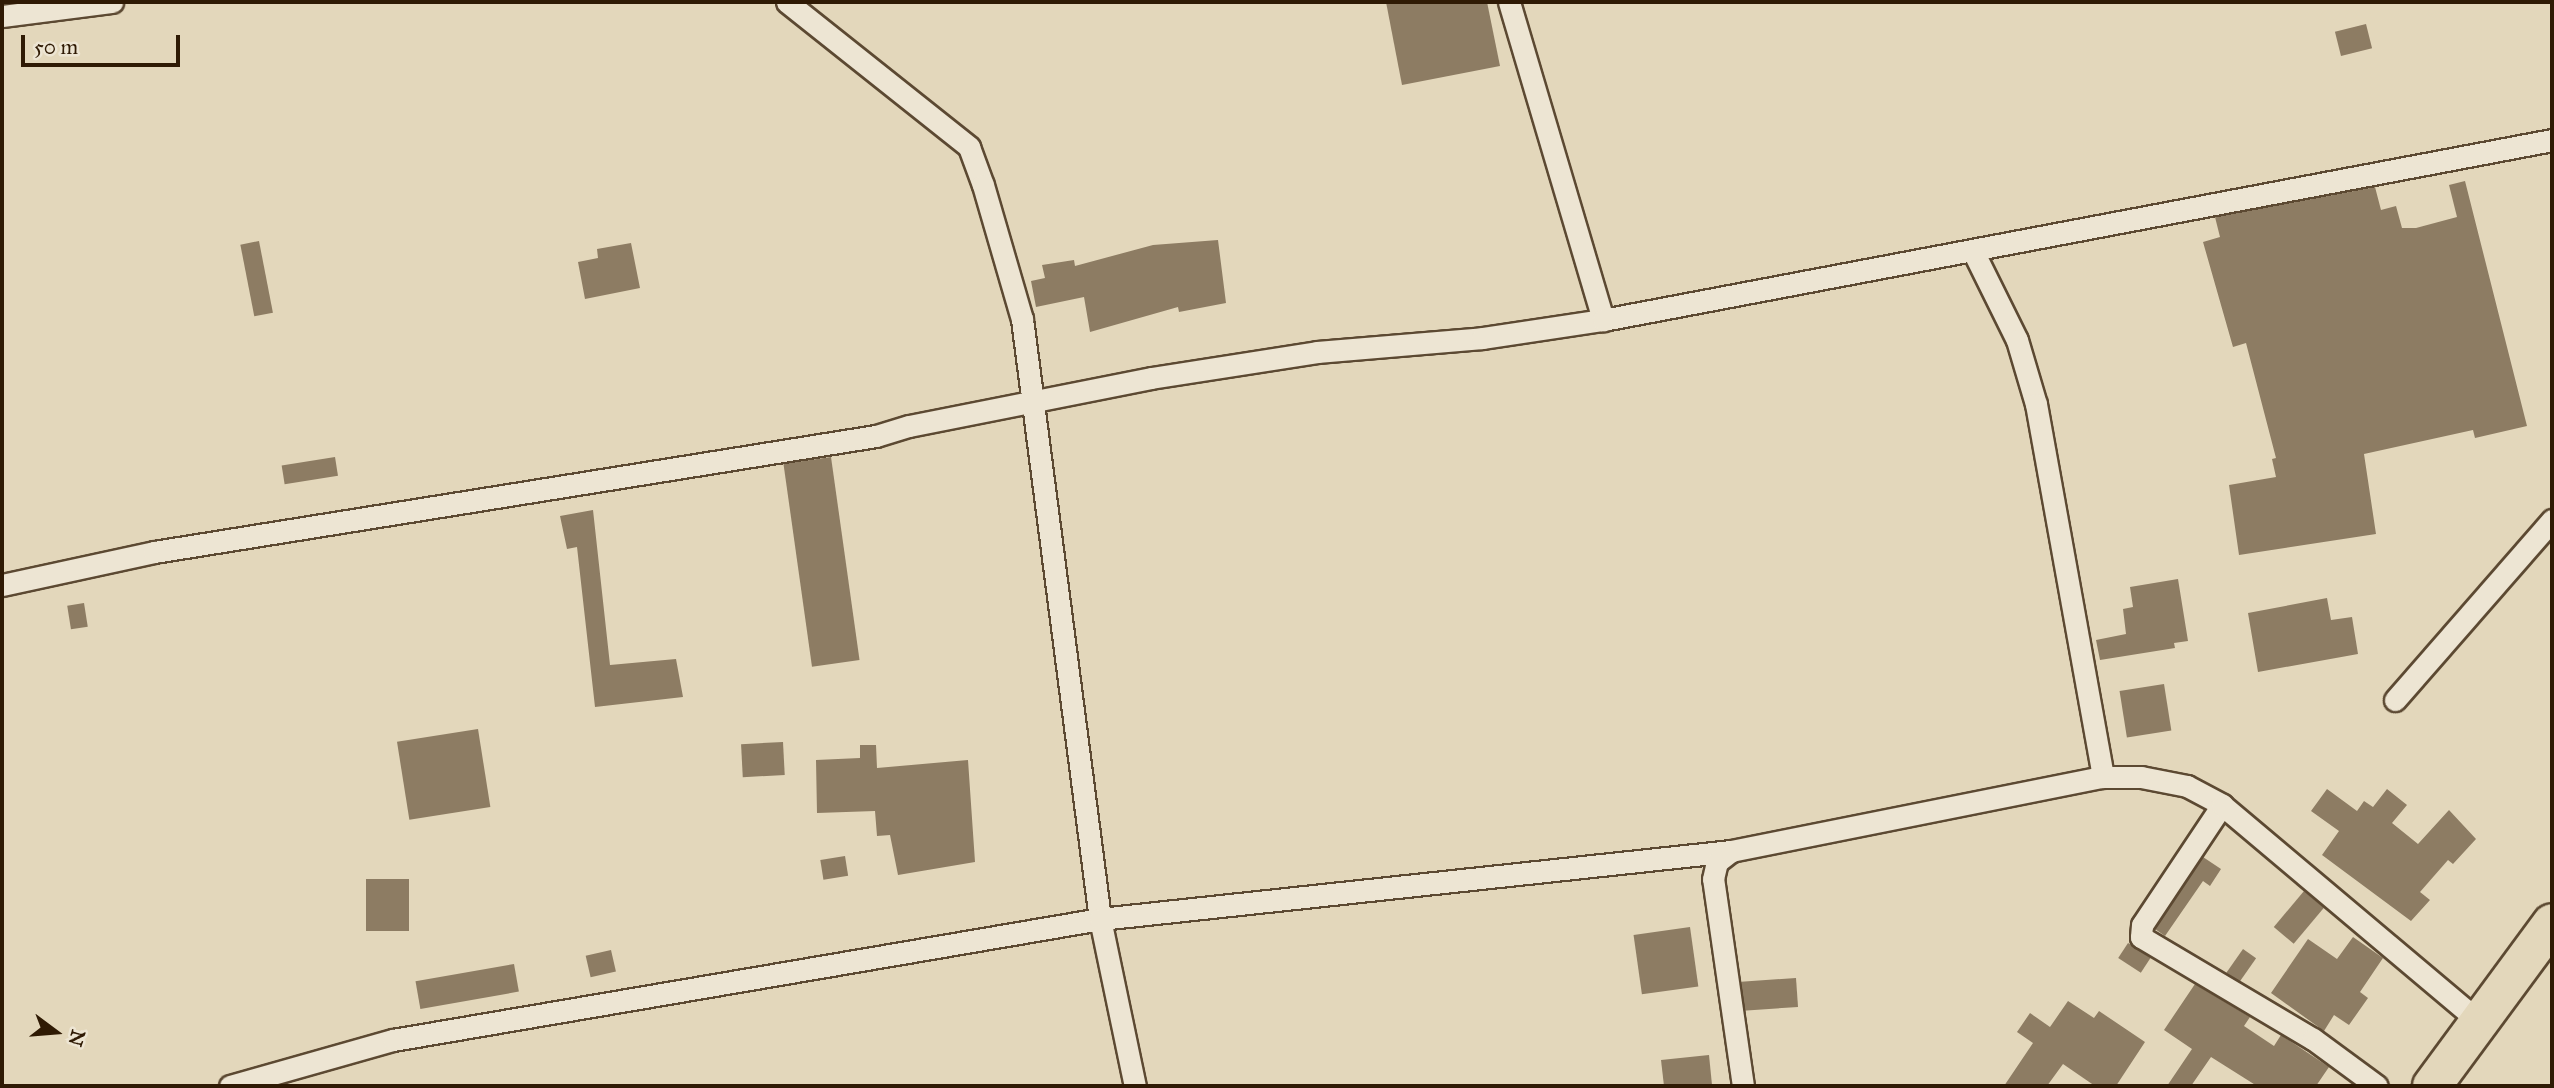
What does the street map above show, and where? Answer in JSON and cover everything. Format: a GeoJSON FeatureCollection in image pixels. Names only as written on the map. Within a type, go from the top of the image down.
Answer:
{"type":"FeatureCollection","features":[{"type":"Feature","properties":{"kind":"highway"},"geometry":{"type":"LineString","coordinates":[[2432,1086],[2477,1020],[2552,923]]}},
{"type":"Feature","properties":{"kind":"street"},"geometry":{"type":"LineString","coordinates":[[2,16],[112,2]]}},
{"type":"Feature","properties":{"kind":"street"},"geometry":{"type":"LineString","coordinates":[[787,2],[969,147],[1022,319],[1100,919],[1135,1086]]}},
{"type":"Feature","properties":{"kind":"street"},"geometry":{"type":"LineString","coordinates":[[1509,2],[1603,320]]}},
{"type":"Feature","properties":{"kind":"street"},"geometry":{"type":"LineString","coordinates":[[2,585],[154,552],[877,436],[1032,401],[1317,352],[1482,338],[1603,320],[2552,140]]}},
{"type":"Feature","properties":{"kind":"street"},"geometry":{"type":"LineString","coordinates":[[1973,251],[2017,340],[2036,404],[2103,777]]}},
{"type":"Feature","properties":{"kind":"street"},"geometry":{"type":"LineString","coordinates":[[2395,700],[2552,520]]}},
{"type":"Feature","properties":{"kind":"street"},"geometry":{"type":"LineString","coordinates":[[230,1086],[393,1040],[1100,919],[1731,851],[2103,777],[2141,777],[2187,786],[2222,805],[2477,1020]]}},
{"type":"Feature","properties":{"kind":"street"},"geometry":{"type":"LineString","coordinates":[[2222,805],[2141,925],[2141,937],[2313,1039],[2377,1086]]}},
{"type":"Feature","properties":{"kind":"street"},"geometry":{"type":"LineString","coordinates":[[1731,851],[1717,862],[1713,879],[1743,1086]]}},
{"type":"Feature","properties":{"kind":"building"},"geometry":{"type":"Polygon","coordinates":[[[1386,2],[1487,2],[1500,66],[1402,85],[1386,2]]]}},
{"type":"Feature","properties":{"kind":"building"},"geometry":{"type":"Polygon","coordinates":[[[2366,24],[2372,48],[2341,56],[2335,32],[2366,24]]]}},
{"type":"Feature","properties":{"kind":"building"},"geometry":{"type":"Polygon","coordinates":[[[2465,181],[2527,426],[2475,438],[2473,430],[2364,454],[2376,534],[2239,555],[2229,485],[2276,477],[2272,459],[2276,458],[2246,343],[2233,347],[2203,242],[2220,237],[2215,217],[2375,187],[2381,210],[2396,206],[2402,228],[2416,228],[2457,217],[2449,185],[2465,181]]]}},
{"type":"Feature","properties":{"kind":"building"},"geometry":{"type":"Polygon","coordinates":[[[1218,240],[1226,303],[1179,312],[1178,307],[1090,332],[1084,297],[1036,307],[1031,281],[1045,278],[1042,265],[1074,260],[1075,266],[1153,245],[1218,240]]]}},
{"type":"Feature","properties":{"kind":"building"},"geometry":{"type":"Polygon","coordinates":[[[259,241],[273,313],[254,316],[240,245],[259,241]]]}},
{"type":"Feature","properties":{"kind":"building"},"geometry":{"type":"Polygon","coordinates":[[[631,243],[640,288],[585,299],[578,262],[598,258],[597,249],[631,243]]]}},
{"type":"Feature","properties":{"kind":"building"},"geometry":{"type":"Polygon","coordinates":[[[335,457],[338,476],[285,484],[282,465],[335,457]]]}},
{"type":"Feature","properties":{"kind":"building"},"geometry":{"type":"Polygon","coordinates":[[[831,457],[860,660],[812,667],[783,464],[831,457]]]}},
{"type":"Feature","properties":{"kind":"building"},"geometry":{"type":"Polygon","coordinates":[[[593,510],[610,665],[676,659],[683,697],[595,707],[577,547],[567,549],[560,516],[593,510]]]}},
{"type":"Feature","properties":{"kind":"building"},"geometry":{"type":"Polygon","coordinates":[[[2178,579],[2188,641],[2174,643],[2175,648],[2100,660],[2096,640],[2126,634],[2123,609],[2133,607],[2130,587],[2178,579]]]}},
{"type":"Feature","properties":{"kind":"building"},"geometry":{"type":"Polygon","coordinates":[[[2327,598],[2331,620],[2352,617],[2358,654],[2258,672],[2248,613],[2327,598]]]}},
{"type":"Feature","properties":{"kind":"building"},"geometry":{"type":"Polygon","coordinates":[[[84,603],[88,627],[71,629],[67,606],[84,603]]]}},
{"type":"Feature","properties":{"kind":"building"},"geometry":{"type":"Polygon","coordinates":[[[2164,684],[2171,730],[2127,737],[2120,691],[2164,684]]]}},
{"type":"Feature","properties":{"kind":"building"},"geometry":{"type":"Polygon","coordinates":[[[478,729],[490,807],[409,820],[397,742],[478,729]]]}},
{"type":"Feature","properties":{"kind":"building"},"geometry":{"type":"Polygon","coordinates":[[[783,742],[785,775],[743,777],[741,744],[783,742]]]}},
{"type":"Feature","properties":{"kind":"building"},"geometry":{"type":"Polygon","coordinates":[[[860,745],[876,745],[877,768],[968,760],[975,862],[898,875],[890,835],[877,836],[875,811],[817,813],[816,760],[860,758],[860,745]]]}},
{"type":"Feature","properties":{"kind":"building"},"geometry":{"type":"Polygon","coordinates":[[[2327,789],[2357,811],[2364,801],[2373,807],[2387,789],[2407,805],[2392,823],[2418,844],[2449,810],[2476,839],[2453,864],[2448,860],[2420,892],[2430,900],[2411,921],[2322,855],[2339,831],[2311,811],[2327,789]]]}},
{"type":"Feature","properties":{"kind":"building"},"geometry":{"type":"Polygon","coordinates":[[[845,856],[848,876],[823,880],[820,860],[845,856]]]}},
{"type":"Feature","properties":{"kind":"building"},"geometry":{"type":"Polygon","coordinates":[[[2203,857],[2221,869],[2210,886],[2203,881],[2165,936],[2155,929],[2203,857]]]}},
{"type":"Feature","properties":{"kind":"building"},"geometry":{"type":"Polygon","coordinates":[[[366,879],[409,879],[409,931],[366,931],[366,879]]]}},
{"type":"Feature","properties":{"kind":"building"},"geometry":{"type":"Polygon","coordinates":[[[2304,891],[2324,908],[2294,944],[2274,927],[2304,891]]]}},
{"type":"Feature","properties":{"kind":"building"},"geometry":{"type":"Polygon","coordinates":[[[1690,927],[1698,986],[1642,994],[1634,935],[1690,927]]]}},
{"type":"Feature","properties":{"kind":"building"},"geometry":{"type":"Polygon","coordinates":[[[2353,937],[2383,958],[2360,992],[2368,998],[2349,1025],[2334,1015],[2324,1031],[2271,993],[2308,939],[2337,959],[2353,937]]]}},
{"type":"Feature","properties":{"kind":"building"},"geometry":{"type":"Polygon","coordinates":[[[2128,943],[2151,958],[2141,973],[2118,958],[2128,943]]]}},
{"type":"Feature","properties":{"kind":"building"},"geometry":{"type":"Polygon","coordinates":[[[2243,949],[2256,958],[2239,982],[2226,973],[2243,949]]]}},
{"type":"Feature","properties":{"kind":"building"},"geometry":{"type":"Polygon","coordinates":[[[611,950],[616,971],[591,977],[586,956],[611,950]]]}},
{"type":"Feature","properties":{"kind":"building"},"geometry":{"type":"Polygon","coordinates":[[[514,964],[519,992],[420,1009],[416,981],[514,964]]]}},
{"type":"Feature","properties":{"kind":"building"},"geometry":{"type":"Polygon","coordinates":[[[1796,978],[1798,1007],[1743,1011],[1741,982],[1796,978]]]}},
{"type":"Feature","properties":{"kind":"building"},"geometry":{"type":"Polygon","coordinates":[[[2195,984],[2250,1017],[2244,1026],[2274,1046],[2281,1035],[2329,1067],[2316,1086],[2257,1086],[2211,1057],[2191,1086],[2167,1086],[2192,1049],[2164,1030],[2195,984]]]}},
{"type":"Feature","properties":{"kind":"building"},"geometry":{"type":"Polygon","coordinates":[[[2068,1001],[2094,1018],[2099,1011],[2145,1042],[2116,1086],[2095,1086],[2063,1064],[2047,1086],[2004,1086],[2033,1043],[2017,1032],[2030,1013],[2050,1027],[2068,1001]]]}},
{"type":"Feature","properties":{"kind":"building"},"geometry":{"type":"Polygon","coordinates":[[[1709,1055],[1712,1085],[1664,1086],[1661,1060],[1709,1055]]]}}]}
